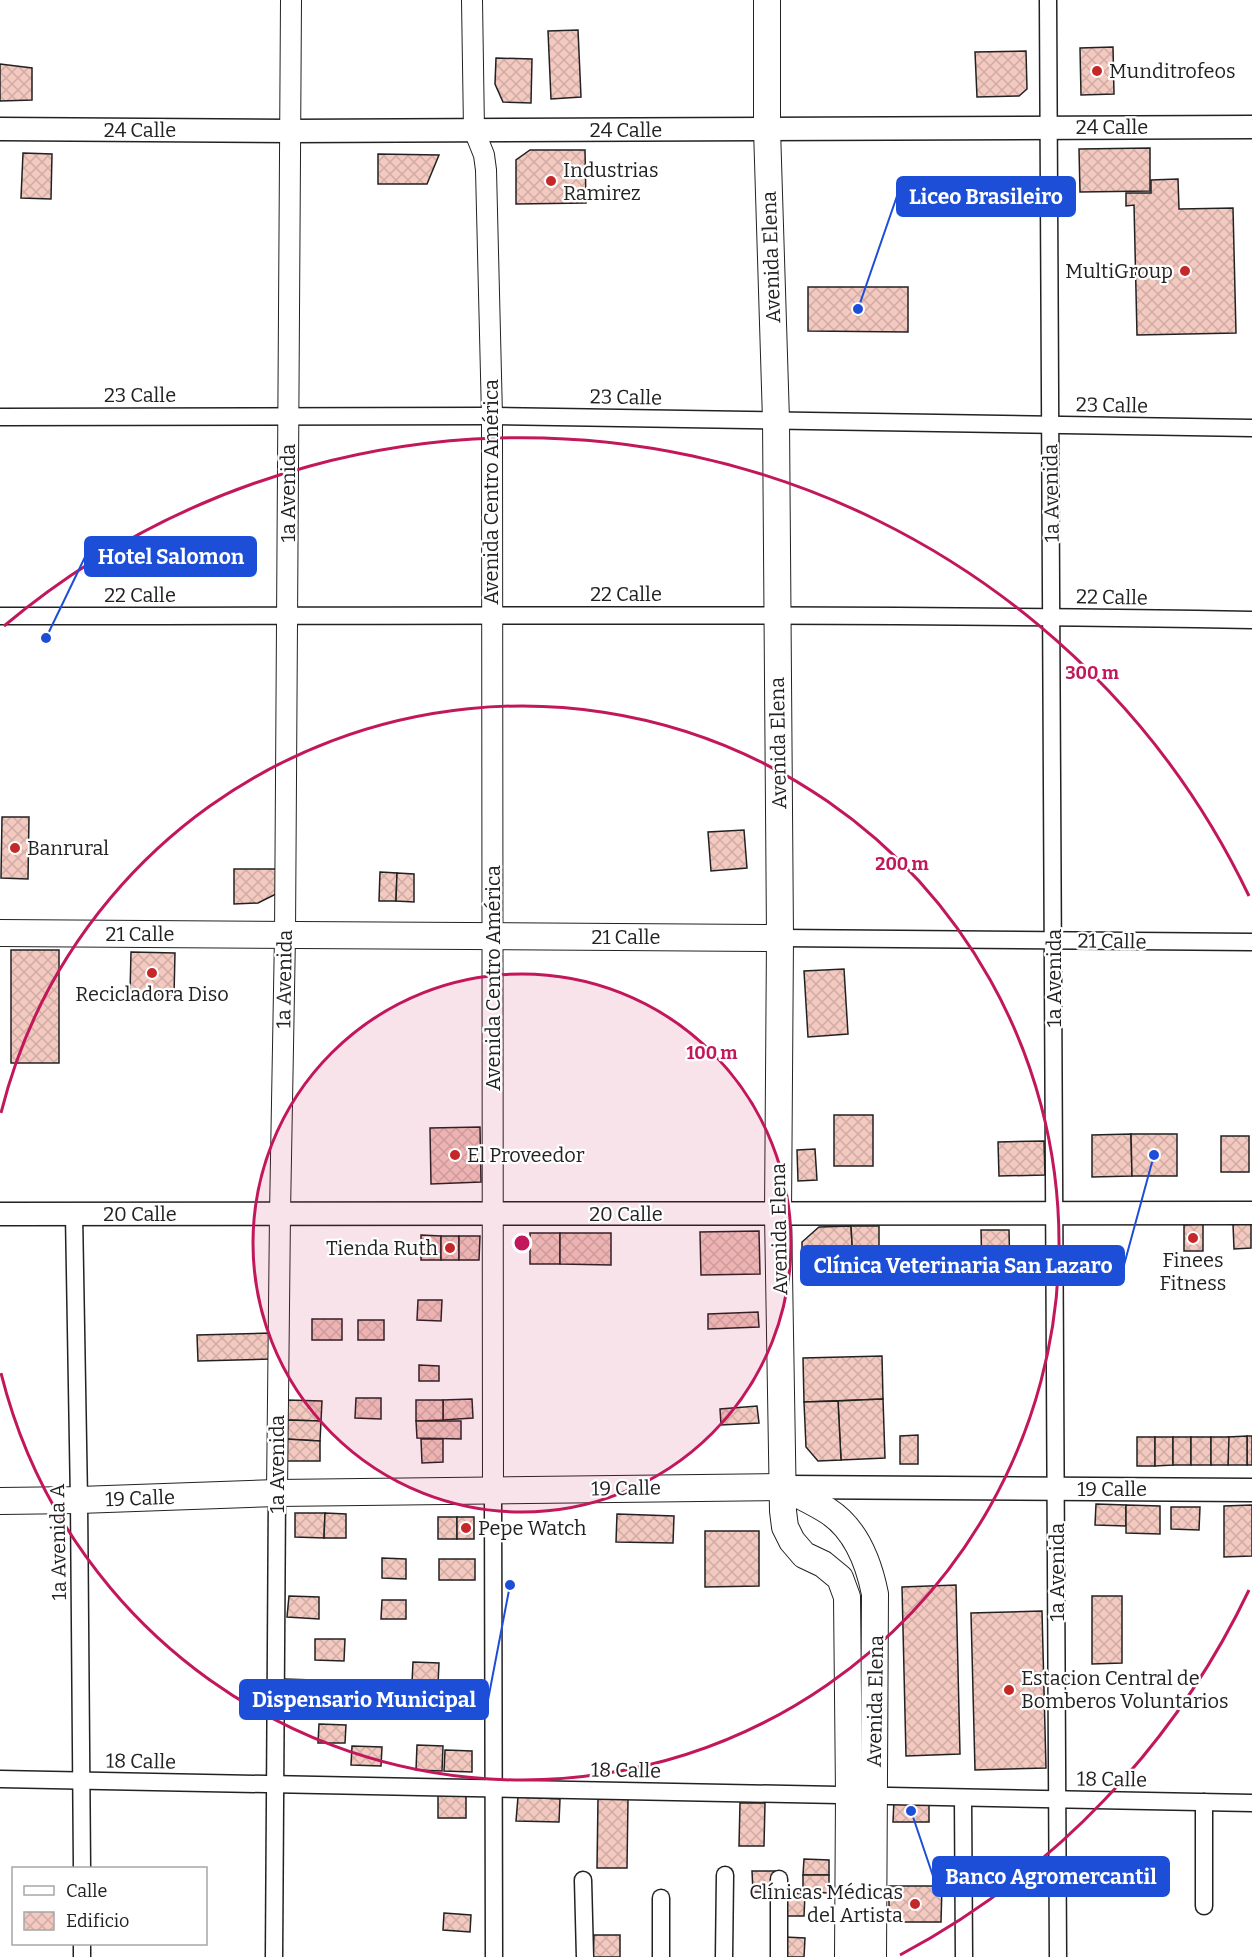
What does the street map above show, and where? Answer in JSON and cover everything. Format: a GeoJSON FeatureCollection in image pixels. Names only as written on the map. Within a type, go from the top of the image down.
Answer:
{"type":"FeatureCollection","features":[{"type":"Feature","properties":{"kind":"main road","name":"Avenida Elena"},"geometry":{"type":"LineString","coordinates":[[767,0],[767,129],[777,420],[780,938],[778,1214],[783,1511],[785,1527],[792,1541],[804,1555],[823,1564],[840,1578],[847,1597],[873,1957]]}},
{"type":"Feature","properties":{"kind":"main road","name":"24 Calle"},"geometry":{"type":"LineString","coordinates":[[0,129],[291,131],[1252,127]]}},
{"type":"Feature","properties":{"kind":"main road","name":"21 Calle"},"geometry":{"type":"LineString","coordinates":[[0,933],[780,938]]}},
{"type":"Feature","properties":{"kind":"main road","name":"20 Calle"},"geometry":{"type":"LineString","coordinates":[[0,1214],[1252,1213]]}},
{"type":"Feature","properties":{"kind":"main road","name":"Avenida Elena"},"geometry":{"type":"LineString","coordinates":[[784,1486],[829,1512],[843,1525],[863,1555],[871,1574],[875,1594],[876,1618],[848,1957]]}},
{"type":"Feature","properties":{"kind":"main road","name":"19 Calle"},"geometry":{"type":"LineString","coordinates":[[0,1501],[277,1493],[784,1486],[1252,1490]]}},
{"type":"Feature","properties":{"kind":"street","name":"1a Avenida"},"geometry":{"type":"LineString","coordinates":[[274,1957],[277,1493],[288,616],[291,0]]}},
{"type":"Feature","properties":{"kind":"street","name":"Avenida Centro América"},"geometry":{"type":"LineString","coordinates":[[472,0],[474,130],[484,155],[486,170],[492,416],[494,1957]]}},
{"type":"Feature","properties":{"kind":"street","name":"1a Avenida"},"geometry":{"type":"LineString","coordinates":[[1048,0],[1058,1957]]}},
{"type":"Feature","properties":{"kind":"street","name":"23 Calle"},"geometry":{"type":"LineString","coordinates":[[0,417],[492,416],[1252,428]]}},
{"type":"Feature","properties":{"kind":"street","name":"22 Calle"},"geometry":{"type":"LineString","coordinates":[[0,616],[492,614],[1252,620]]}},
{"type":"Feature","properties":{"kind":"street","name":"21 Calle"},"geometry":{"type":"LineString","coordinates":[[780,938],[1252,942]]}},
{"type":"Feature","properties":{"kind":"street","name":"1a Avenida A"},"geometry":{"type":"LineString","coordinates":[[74,1214],[82,1867]]}},
{"type":"Feature","properties":{"kind":"street","name":"18 Calle"},"geometry":{"type":"LineString","coordinates":[[0,1779],[1252,1803]]}},
{"type":"Feature","properties":{"kind":"street"},"geometry":{"type":"LineString","coordinates":[[963,1798],[964,1957]]}},
{"type":"Feature","properties":{"kind":"street"},"geometry":{"type":"LineString","coordinates":[[1204,1802],[1204,1906]]}},
{"type":"Feature","properties":{"kind":"street"},"geometry":{"type":"LineString","coordinates":[[724,1957],[725,1875]]}},
{"type":"Feature","properties":{"kind":"street"},"geometry":{"type":"LineString","coordinates":[[778,1957],[779,1879]]}},
{"type":"Feature","properties":{"kind":"street"},"geometry":{"type":"LineString","coordinates":[[583,1880],[585,1957]]}},
{"type":"Feature","properties":{"kind":"street"},"geometry":{"type":"LineString","coordinates":[[661,1898],[661,1957]]}},
{"type":"Feature","properties":{"kind":"building"},"geometry":{"type":"Polygon","coordinates":[[[578,30],[581,97],[551,99],[548,31],[578,30]]]}},
{"type":"Feature","properties":{"kind":"building","name":"Munditrofeos"},"geometry":{"type":"Polygon","coordinates":[[[1113,47],[1114,94],[1081,95],[1080,48],[1113,47]]]}},
{"type":"Feature","properties":{"kind":"building"},"geometry":{"type":"Polygon","coordinates":[[[1026,51],[1027,89],[1019,96],[977,97],[975,52],[1026,51]]]}},
{"type":"Feature","properties":{"kind":"building"},"geometry":{"type":"Polygon","coordinates":[[[496,58],[532,59],[531,103],[503,102],[495,84],[496,58]]]}},
{"type":"Feature","properties":{"kind":"building"},"geometry":{"type":"Polygon","coordinates":[[[0,64],[32,68],[32,100],[0,101],[0,64]]]}},
{"type":"Feature","properties":{"kind":"building"},"geometry":{"type":"Polygon","coordinates":[[[1150,148],[1150,191],[1080,192],[1079,149],[1150,148]]]}},
{"type":"Feature","properties":{"kind":"building","name":"Industrias Ramirez"},"geometry":{"type":"Polygon","coordinates":[[[530,150],[585,150],[586,203],[516,204],[516,160],[530,150]]]}},
{"type":"Feature","properties":{"kind":"building"},"geometry":{"type":"Polygon","coordinates":[[[23,153],[52,154],[51,199],[21,198],[23,153]]]}},
{"type":"Feature","properties":{"kind":"building"},"geometry":{"type":"Polygon","coordinates":[[[378,154],[439,155],[427,184],[378,184],[378,154]]]}},
{"type":"Feature","properties":{"kind":"building","name":"MultiGroup"},"geometry":{"type":"Polygon","coordinates":[[[1178,179],[1179,209],[1233,208],[1236,333],[1137,335],[1134,205],[1126,206],[1126,193],[1151,193],[1151,180],[1178,179]]]}},
{"type":"Feature","properties":{"kind":"building"},"geometry":{"type":"Polygon","coordinates":[[[808,287],[908,287],[908,332],[808,331],[808,287]]]}},
{"type":"Feature","properties":{"kind":"building","name":"Banrural"},"geometry":{"type":"Polygon","coordinates":[[[2,817],[29,817],[28,879],[1,878],[2,817]]]}},
{"type":"Feature","properties":{"kind":"building"},"geometry":{"type":"Polygon","coordinates":[[[744,830],[747,868],[711,871],[708,832],[744,830]]]}},
{"type":"Feature","properties":{"kind":"building"},"geometry":{"type":"Polygon","coordinates":[[[234,869],[276,869],[276,894],[258,903],[234,904],[234,869]]]}},
{"type":"Feature","properties":{"kind":"building"},"geometry":{"type":"Polygon","coordinates":[[[380,872],[397,873],[396,901],[379,901],[380,872]]]}},
{"type":"Feature","properties":{"kind":"building"},"geometry":{"type":"Polygon","coordinates":[[[397,873],[414,874],[414,902],[396,901],[397,873]]]}},
{"type":"Feature","properties":{"kind":"building"},"geometry":{"type":"Polygon","coordinates":[[[11,950],[59,950],[59,1063],[11,1063],[11,950]]]}},
{"type":"Feature","properties":{"kind":"building","name":"Recicladora Diso"},"geometry":{"type":"Polygon","coordinates":[[[131,952],[175,953],[174,995],[130,994],[131,952]]]}},
{"type":"Feature","properties":{"kind":"building"},"geometry":{"type":"Polygon","coordinates":[[[844,969],[848,1034],[808,1037],[804,971],[844,969]]]}},
{"type":"Feature","properties":{"kind":"building"},"geometry":{"type":"Polygon","coordinates":[[[834,1115],[873,1115],[873,1166],[834,1166],[834,1115]]]}},
{"type":"Feature","properties":{"kind":"building","name":"El Proveedor"},"geometry":{"type":"Polygon","coordinates":[[[480,1127],[481,1182],[431,1184],[430,1128],[480,1127]]]}},
{"type":"Feature","properties":{"kind":"building"},"geometry":{"type":"Polygon","coordinates":[[[1131,1134],[1132,1176],[1092,1177],[1092,1135],[1131,1134]]]}},
{"type":"Feature","properties":{"kind":"building"},"geometry":{"type":"Polygon","coordinates":[[[1131,1134],[1177,1134],[1177,1176],[1132,1176],[1131,1134]]]}},
{"type":"Feature","properties":{"kind":"building"},"geometry":{"type":"Polygon","coordinates":[[[1221,1136],[1249,1136],[1249,1172],[1221,1172],[1221,1136]]]}},
{"type":"Feature","properties":{"kind":"building"},"geometry":{"type":"Polygon","coordinates":[[[1044,1141],[1045,1175],[999,1176],[998,1142],[1044,1141]]]}},
{"type":"Feature","properties":{"kind":"building"},"geometry":{"type":"Polygon","coordinates":[[[815,1149],[817,1180],[798,1181],[797,1150],[815,1149]]]}},
{"type":"Feature","properties":{"kind":"building"},"geometry":{"type":"Polygon","coordinates":[[[1251,1223],[1251,1248],[1234,1249],[1233,1224],[1251,1223]]]}},
{"type":"Feature","properties":{"kind":"building","name":"Finees Fitness"},"geometry":{"type":"Polygon","coordinates":[[[1203,1224],[1203,1251],[1184,1251],[1184,1225],[1203,1224]]]}},
{"type":"Feature","properties":{"kind":"building"},"geometry":{"type":"Polygon","coordinates":[[[851,1226],[853,1259],[802,1260],[802,1242],[819,1227],[851,1226]]]}},
{"type":"Feature","properties":{"kind":"building"},"geometry":{"type":"Polygon","coordinates":[[[851,1226],[879,1226],[879,1260],[853,1259],[851,1226]]]}},
{"type":"Feature","properties":{"kind":"building"},"geometry":{"type":"Polygon","coordinates":[[[981,1230],[1009,1230],[1010,1272],[982,1273],[981,1230]]]}},
{"type":"Feature","properties":{"kind":"building"},"geometry":{"type":"Polygon","coordinates":[[[759,1231],[760,1274],[701,1275],[700,1232],[759,1231]]]}},
{"type":"Feature","properties":{"kind":"building"},"geometry":{"type":"Polygon","coordinates":[[[530,1233],[560,1233],[560,1264],[530,1264],[530,1233]]]}},
{"type":"Feature","properties":{"kind":"building"},"geometry":{"type":"Polygon","coordinates":[[[560,1233],[611,1233],[611,1265],[560,1264],[560,1233]]]}},
{"type":"Feature","properties":{"kind":"building"},"geometry":{"type":"Polygon","coordinates":[[[421,1235],[441,1236],[441,1260],[421,1260],[421,1235]]]}},
{"type":"Feature","properties":{"kind":"building","name":"Tienda Ruth"},"geometry":{"type":"Polygon","coordinates":[[[441,1236],[459,1236],[459,1260],[441,1260],[441,1236]]]}},
{"type":"Feature","properties":{"kind":"building"},"geometry":{"type":"Polygon","coordinates":[[[459,1236],[480,1236],[479,1260],[459,1260],[459,1236]]]}},
{"type":"Feature","properties":{"kind":"building"},"geometry":{"type":"Polygon","coordinates":[[[418,1300],[442,1300],[441,1321],[417,1320],[418,1300]]]}},
{"type":"Feature","properties":{"kind":"building"},"geometry":{"type":"Polygon","coordinates":[[[758,1312],[759,1327],[708,1329],[708,1314],[758,1312]]]}},
{"type":"Feature","properties":{"kind":"building"},"geometry":{"type":"Polygon","coordinates":[[[312,1319],[342,1319],[342,1340],[312,1340],[312,1319]]]}},
{"type":"Feature","properties":{"kind":"building"},"geometry":{"type":"Polygon","coordinates":[[[358,1320],[384,1320],[384,1340],[358,1340],[358,1320]]]}},
{"type":"Feature","properties":{"kind":"building"},"geometry":{"type":"Polygon","coordinates":[[[270,1333],[270,1359],[198,1361],[197,1335],[270,1333]]]}},
{"type":"Feature","properties":{"kind":"building"},"geometry":{"type":"Polygon","coordinates":[[[882,1356],[883,1399],[804,1402],[803,1358],[882,1356]]]}},
{"type":"Feature","properties":{"kind":"building"},"geometry":{"type":"Polygon","coordinates":[[[419,1365],[439,1366],[439,1381],[419,1381],[419,1365]]]}},
{"type":"Feature","properties":{"kind":"building"},"geometry":{"type":"Polygon","coordinates":[[[356,1398],[381,1398],[381,1419],[355,1418],[356,1398]]]}},
{"type":"Feature","properties":{"kind":"building"},"geometry":{"type":"Polygon","coordinates":[[[472,1399],[473,1418],[443,1420],[443,1400],[472,1399]]]}},
{"type":"Feature","properties":{"kind":"building"},"geometry":{"type":"Polygon","coordinates":[[[883,1399],[885,1458],[841,1460],[838,1401],[883,1399]]]}},
{"type":"Feature","properties":{"kind":"building"},"geometry":{"type":"Polygon","coordinates":[[[287,1400],[322,1401],[321,1421],[286,1420],[287,1400]]]}},
{"type":"Feature","properties":{"kind":"building"},"geometry":{"type":"Polygon","coordinates":[[[416,1400],[443,1400],[443,1420],[416,1421],[416,1400]]]}},
{"type":"Feature","properties":{"kind":"building"},"geometry":{"type":"Polygon","coordinates":[[[838,1401],[841,1460],[818,1461],[806,1447],[804,1402],[838,1401]]]}},
{"type":"Feature","properties":{"kind":"building"},"geometry":{"type":"Polygon","coordinates":[[[757,1406],[759,1423],[721,1425],[720,1409],[757,1406]]]}},
{"type":"Feature","properties":{"kind":"building"},"geometry":{"type":"Polygon","coordinates":[[[286,1420],[321,1421],[320,1441],[285,1439],[286,1420]]]}},
{"type":"Feature","properties":{"kind":"building"},"geometry":{"type":"Polygon","coordinates":[[[416,1421],[461,1421],[461,1439],[417,1438],[416,1421]]]}},
{"type":"Feature","properties":{"kind":"building"},"geometry":{"type":"Polygon","coordinates":[[[918,1435],[918,1464],[900,1464],[900,1436],[918,1435]]]}},
{"type":"Feature","properties":{"kind":"building"},"geometry":{"type":"Polygon","coordinates":[[[1247,1436],[1252,1436],[1252,1465],[1247,1465],[1247,1436]]]}},
{"type":"Feature","properties":{"kind":"building"},"geometry":{"type":"Polygon","coordinates":[[[1247,1436],[1247,1465],[1228,1465],[1228,1437],[1247,1436]]]}},
{"type":"Feature","properties":{"kind":"building"},"geometry":{"type":"Polygon","coordinates":[[[1137,1437],[1155,1437],[1155,1466],[1137,1466],[1137,1437]]]}},
{"type":"Feature","properties":{"kind":"building"},"geometry":{"type":"Polygon","coordinates":[[[1155,1437],[1173,1437],[1173,1465],[1155,1466],[1155,1437]]]}},
{"type":"Feature","properties":{"kind":"building"},"geometry":{"type":"Polygon","coordinates":[[[1173,1437],[1191,1437],[1191,1465],[1173,1465],[1173,1437]]]}},
{"type":"Feature","properties":{"kind":"building"},"geometry":{"type":"Polygon","coordinates":[[[1191,1437],[1211,1437],[1211,1465],[1191,1465],[1191,1437]]]}},
{"type":"Feature","properties":{"kind":"building"},"geometry":{"type":"Polygon","coordinates":[[[1211,1437],[1229,1437],[1228,1465],[1211,1465],[1211,1437]]]}},
{"type":"Feature","properties":{"kind":"building"},"geometry":{"type":"Polygon","coordinates":[[[285,1439],[320,1441],[320,1461],[285,1461],[285,1439]]]}},
{"type":"Feature","properties":{"kind":"building"},"geometry":{"type":"Polygon","coordinates":[[[421,1439],[443,1439],[443,1462],[422,1463],[421,1439]]]}},
{"type":"Feature","properties":{"kind":"building"},"geometry":{"type":"Polygon","coordinates":[[[1096,1504],[1126,1505],[1126,1526],[1095,1525],[1096,1504]]]}},
{"type":"Feature","properties":{"kind":"building"},"geometry":{"type":"Polygon","coordinates":[[[1126,1505],[1160,1506],[1160,1534],[1126,1533],[1126,1505]]]}},
{"type":"Feature","properties":{"kind":"building"},"geometry":{"type":"Polygon","coordinates":[[[1252,1505],[1252,1556],[1224,1557],[1224,1506],[1252,1505]]]}},
{"type":"Feature","properties":{"kind":"building"},"geometry":{"type":"Polygon","coordinates":[[[1171,1507],[1200,1507],[1199,1530],[1171,1529],[1171,1507]]]}},
{"type":"Feature","properties":{"kind":"building"},"geometry":{"type":"Polygon","coordinates":[[[295,1513],[325,1513],[324,1538],[295,1537],[295,1513]]]}},
{"type":"Feature","properties":{"kind":"building"},"geometry":{"type":"Polygon","coordinates":[[[325,1513],[346,1514],[346,1538],[324,1538],[325,1513]]]}},
{"type":"Feature","properties":{"kind":"building"},"geometry":{"type":"Polygon","coordinates":[[[617,1514],[674,1516],[673,1543],[616,1542],[617,1514]]]}},
{"type":"Feature","properties":{"kind":"building"},"geometry":{"type":"Polygon","coordinates":[[[438,1517],[457,1517],[457,1539],[438,1539],[438,1517]]]}},
{"type":"Feature","properties":{"kind":"building","name":"Pepe Watch"},"geometry":{"type":"Polygon","coordinates":[[[457,1517],[474,1517],[474,1539],[457,1539],[457,1517]]]}},
{"type":"Feature","properties":{"kind":"building"},"geometry":{"type":"Polygon","coordinates":[[[705,1531],[759,1531],[759,1586],[705,1587],[705,1531]]]}},
{"type":"Feature","properties":{"kind":"building"},"geometry":{"type":"Polygon","coordinates":[[[382,1558],[406,1559],[406,1579],[382,1578],[382,1558]]]}},
{"type":"Feature","properties":{"kind":"building"},"geometry":{"type":"Polygon","coordinates":[[[439,1559],[475,1559],[475,1580],[439,1580],[439,1559]]]}},
{"type":"Feature","properties":{"kind":"building"},"geometry":{"type":"Polygon","coordinates":[[[956,1585],[960,1754],[906,1756],[902,1587],[956,1585]]]}},
{"type":"Feature","properties":{"kind":"building"},"geometry":{"type":"Polygon","coordinates":[[[289,1596],[319,1597],[319,1619],[287,1617],[289,1596]]]}},
{"type":"Feature","properties":{"kind":"building"},"geometry":{"type":"Polygon","coordinates":[[[1092,1596],[1122,1596],[1122,1663],[1092,1664],[1092,1596]]]}},
{"type":"Feature","properties":{"kind":"building"},"geometry":{"type":"Polygon","coordinates":[[[382,1600],[406,1600],[406,1619],[381,1619],[382,1600]]]}},
{"type":"Feature","properties":{"kind":"building","name":"Estacion Central de Bomberos Voluntarios"},"geometry":{"type":"Polygon","coordinates":[[[1042,1611],[1046,1768],[975,1770],[971,1613],[1042,1611]]]}},
{"type":"Feature","properties":{"kind":"building"},"geometry":{"type":"Polygon","coordinates":[[[315,1639],[345,1639],[344,1661],[315,1660],[315,1639]]]}},
{"type":"Feature","properties":{"kind":"building"},"geometry":{"type":"Polygon","coordinates":[[[413,1662],[439,1663],[438,1684],[412,1683],[413,1662]]]}},
{"type":"Feature","properties":{"kind":"building"},"geometry":{"type":"Polygon","coordinates":[[[285,1679],[313,1680],[312,1702],[284,1701],[285,1679]]]}},
{"type":"Feature","properties":{"kind":"building"},"geometry":{"type":"Polygon","coordinates":[[[319,1724],[346,1725],[345,1743],[318,1743],[319,1724]]]}},
{"type":"Feature","properties":{"kind":"building"},"geometry":{"type":"Polygon","coordinates":[[[417,1745],[443,1746],[442,1771],[416,1770],[417,1745]]]}},
{"type":"Feature","properties":{"kind":"building"},"geometry":{"type":"Polygon","coordinates":[[[352,1746],[382,1747],[381,1766],[351,1765],[352,1746]]]}},
{"type":"Feature","properties":{"kind":"building"},"geometry":{"type":"Polygon","coordinates":[[[445,1750],[472,1751],[472,1772],[444,1771],[445,1750]]]}},
{"type":"Feature","properties":{"kind":"building"},"geometry":{"type":"Polygon","coordinates":[[[438,1794],[466,1795],[466,1818],[438,1818],[438,1794]]]}},
{"type":"Feature","properties":{"kind":"building"},"geometry":{"type":"Polygon","coordinates":[[[518,1797],[560,1799],[559,1822],[516,1821],[518,1797]]]}},
{"type":"Feature","properties":{"kind":"building"},"geometry":{"type":"Polygon","coordinates":[[[598,1799],[628,1799],[627,1868],[597,1868],[598,1799]]]}},
{"type":"Feature","properties":{"kind":"building"},"geometry":{"type":"Polygon","coordinates":[[[894,1800],[929,1800],[929,1822],[893,1822],[894,1800]]]}},
{"type":"Feature","properties":{"kind":"building"},"geometry":{"type":"Polygon","coordinates":[[[740,1803],[765,1803],[764,1846],[739,1846],[740,1803]]]}},
{"type":"Feature","properties":{"kind":"building"},"geometry":{"type":"Polygon","coordinates":[[[804,1859],[829,1860],[829,1875],[803,1875],[804,1859]]]}},
{"type":"Feature","properties":{"kind":"building"},"geometry":{"type":"Polygon","coordinates":[[[752,1871],[777,1871],[777,1892],[753,1892],[752,1871]]]}},
{"type":"Feature","properties":{"kind":"building"},"geometry":{"type":"Polygon","coordinates":[[[803,1875],[829,1875],[829,1893],[803,1892],[803,1875]]]}},
{"type":"Feature","properties":{"kind":"building","name":"Clínicas Médicas del Artista"},"geometry":{"type":"Polygon","coordinates":[[[889,1886],[942,1886],[941,1922],[889,1922],[889,1886]]]}},
{"type":"Feature","properties":{"kind":"building"},"geometry":{"type":"Polygon","coordinates":[[[781,1892],[805,1894],[804,1916],[780,1916],[781,1892]]]}},
{"type":"Feature","properties":{"kind":"building"},"geometry":{"type":"Polygon","coordinates":[[[444,1913],[471,1915],[470,1932],[443,1930],[444,1913]]]}},
{"type":"Feature","properties":{"kind":"building"},"geometry":{"type":"Polygon","coordinates":[[[594,1935],[620,1935],[620,1957],[593,1957],[594,1935]]]}},
{"type":"Feature","properties":{"kind":"building"},"geometry":{"type":"Polygon","coordinates":[[[784,1937],[805,1938],[804,1957],[783,1957],[784,1937]]]}},
{"type":"Feature","properties":{"kind":"place","name":"Munditrofeos"},"geometry":{"type":"Point","coordinates":[1097,71]}},
{"type":"Feature","properties":{"kind":"place","name":"Industrias Ramirez"},"geometry":{"type":"Point","coordinates":[551,181]}},
{"type":"Feature","properties":{"kind":"place","name":"MultiGroup"},"geometry":{"type":"Point","coordinates":[1185,271]}},
{"type":"Feature","properties":{"kind":"place","name":"Liceo Brasileiro"},"geometry":{"type":"Point","coordinates":[858,309]}},
{"type":"Feature","properties":{"kind":"place","name":"Hotel Salomon"},"geometry":{"type":"Point","coordinates":[46,638]}},
{"type":"Feature","properties":{"kind":"place","name":"Banrural"},"geometry":{"type":"Point","coordinates":[15,848]}},
{"type":"Feature","properties":{"kind":"place","name":"Recicladora Diso"},"geometry":{"type":"Point","coordinates":[152,973]}},
{"type":"Feature","properties":{"kind":"place","name":"El Proveedor"},"geometry":{"type":"Point","coordinates":[455,1155]}},
{"type":"Feature","properties":{"kind":"place","name":"Clínica Veterinaria San Lazaro"},"geometry":{"type":"Point","coordinates":[1154,1155]}},
{"type":"Feature","properties":{"kind":"place","name":"Finees Fitness"},"geometry":{"type":"Point","coordinates":[1193,1238]}},
{"type":"Feature","properties":{"kind":"place","name":"Tienda Ruth"},"geometry":{"type":"Point","coordinates":[450,1248]}},
{"type":"Feature","properties":{"kind":"place","name":"Pepe Watch"},"geometry":{"type":"Point","coordinates":[466,1528]}},
{"type":"Feature","properties":{"kind":"place","name":"Dispensario Municipal"},"geometry":{"type":"Point","coordinates":[510,1585]}},
{"type":"Feature","properties":{"kind":"place","name":"Estacion Central de Bomberos Voluntarios"},"geometry":{"type":"Point","coordinates":[1009,1690]}},
{"type":"Feature","properties":{"kind":"place","name":"Banco Agromercantil"},"geometry":{"type":"Point","coordinates":[911,1811]}},
{"type":"Feature","properties":{"kind":"place","name":"Clínicas Médicas del Artista"},"geometry":{"type":"Point","coordinates":[915,1904]}}]}
